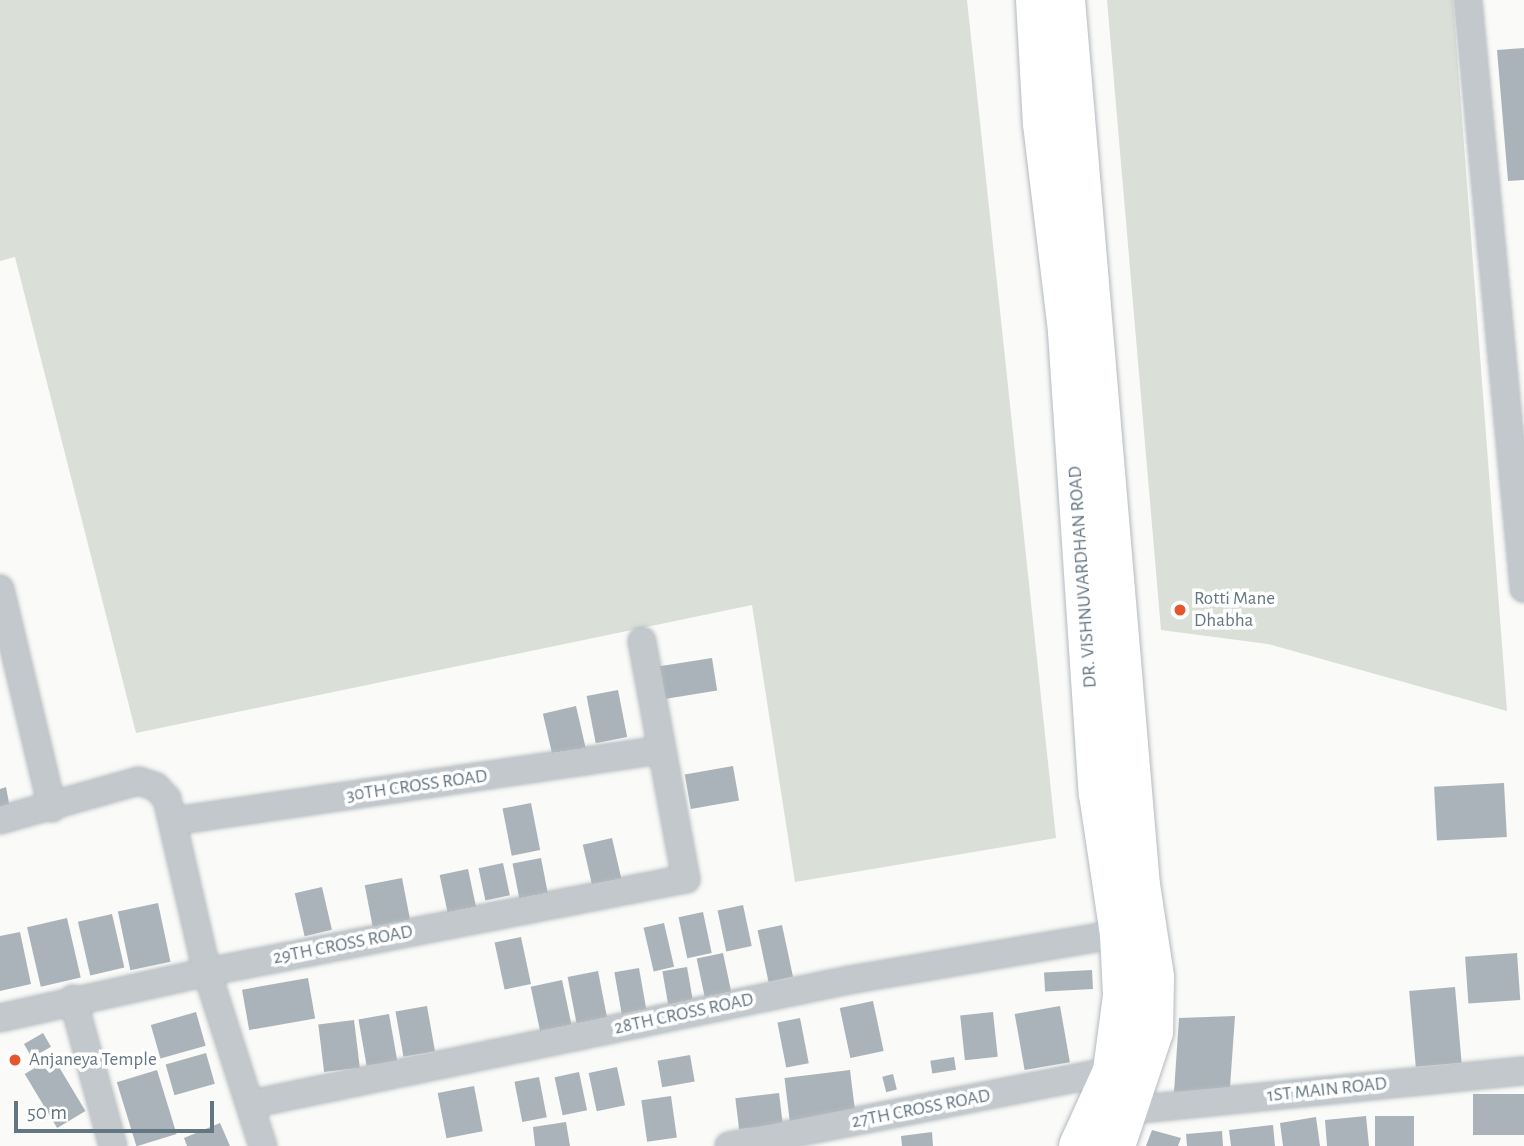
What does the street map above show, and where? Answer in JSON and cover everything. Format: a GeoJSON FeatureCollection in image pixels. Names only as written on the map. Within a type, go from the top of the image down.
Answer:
{"type":"FeatureCollection","features":[{"type":"Feature","properties":{"kind":"main road","name":"DR. VISHNUVARDHAN ROAD"},"geometry":{"type":"LineString","coordinates":[[1035,0],[1042,124],[1069,358],[1098,794],[1119,934],[1122,996],[1112,1071],[1078,1146]]}},
{"type":"Feature","properties":{"kind":"main road","name":"DR. VISHNUVARDHAN ROAD"},"geometry":{"type":"LineString","coordinates":[[1066,0],[1141,885],[1155,977],[1154,1032],[1131,1110],[1116,1146]]}},
{"type":"Feature","properties":{"kind":"street"},"geometry":{"type":"LineString","coordinates":[[1468,0],[1524,588]]}},
{"type":"Feature","properties":{"kind":"street"},"geometry":{"type":"LineString","coordinates":[[0,589],[52,808]]}},
{"type":"Feature","properties":{"kind":"street"},"geometry":{"type":"LineString","coordinates":[[642,641],[660,750]]}},
{"type":"Feature","properties":{"kind":"street","name":"30TH CROSS ROAD"},"geometry":{"type":"LineString","coordinates":[[174,821],[660,750]]}},
{"type":"Feature","properties":{"kind":"street","name":"29TH CROSS ROAD"},"geometry":{"type":"LineString","coordinates":[[0,1018],[73,999],[687,879],[660,750]]}},
{"type":"Feature","properties":{"kind":"street"},"geometry":{"type":"LineString","coordinates":[[0,820],[52,808],[139,781],[156,788],[167,799],[207,972],[263,1146]]}},
{"type":"Feature","properties":{"kind":"street","name":"28TH CROSS ROAD"},"geometry":{"type":"LineString","coordinates":[[250,1104],[849,980],[1119,934]]}},
{"type":"Feature","properties":{"kind":"street"},"geometry":{"type":"LineString","coordinates":[[73,999],[113,1146]]}},
{"type":"Feature","properties":{"kind":"street","name":"27TH CROSS ROAD"},"geometry":{"type":"LineString","coordinates":[[729,1146],[1112,1071]]}},
{"type":"Feature","properties":{"kind":"street","name":"1ST MAIN ROAD"},"geometry":{"type":"LineString","coordinates":[[1131,1110],[1524,1071]]}},
{"type":"Feature","properties":{"kind":"shaded area"},"geometry":{"type":"Polygon","coordinates":[[[0,0],[967,0],[1056,838],[795,882],[752,605],[136,733],[15,257],[0,261],[0,0]]]}},
{"type":"Feature","properties":{"kind":"shaded area"},"geometry":{"type":"Polygon","coordinates":[[[1107,0],[1453,0],[1507,711],[1268,644],[1161,630],[1107,0]]]}},
{"type":"Feature","properties":{"kind":"building"},"geometry":{"type":"Polygon","coordinates":[[[1524,48],[1524,180],[1508,181],[1497,50],[1524,48]]]}},
{"type":"Feature","properties":{"kind":"building"},"geometry":{"type":"Polygon","coordinates":[[[712,658],[717,691],[665,699],[660,666],[712,658]]]}},
{"type":"Feature","properties":{"kind":"building"},"geometry":{"type":"Polygon","coordinates":[[[618,690],[627,737],[596,743],[587,696],[618,690]]]}},
{"type":"Feature","properties":{"kind":"building"},"geometry":{"type":"Polygon","coordinates":[[[576,706],[588,757],[555,764],[543,714],[576,706]]]}},
{"type":"Feature","properties":{"kind":"building"},"geometry":{"type":"Polygon","coordinates":[[[733,766],[739,800],[691,809],[685,775],[733,766]]]}},
{"type":"Feature","properties":{"kind":"building"},"geometry":{"type":"Polygon","coordinates":[[[1504,783],[1507,837],[1437,841],[1434,787],[1504,783]]]}},
{"type":"Feature","properties":{"kind":"building"},"geometry":{"type":"Polygon","coordinates":[[[6,787],[11,814],[0,817],[0,789],[6,787]]]}},
{"type":"Feature","properties":{"kind":"building"},"geometry":{"type":"Polygon","coordinates":[[[531,803],[540,850],[512,856],[503,809],[531,803]]]}},
{"type":"Feature","properties":{"kind":"building"},"geometry":{"type":"Polygon","coordinates":[[[612,838],[622,883],[593,890],[583,845],[612,838]]]}},
{"type":"Feature","properties":{"kind":"building"},"geometry":{"type":"Polygon","coordinates":[[[541,858],[549,898],[520,904],[513,864],[541,858]]]}},
{"type":"Feature","properties":{"kind":"building"},"geometry":{"type":"Polygon","coordinates":[[[503,863],[510,895],[485,900],[479,868],[503,863]]]}},
{"type":"Feature","properties":{"kind":"building"},"geometry":{"type":"Polygon","coordinates":[[[468,869],[477,910],[448,916],[440,875],[468,869]]]}},
{"type":"Feature","properties":{"kind":"building"},"geometry":{"type":"Polygon","coordinates":[[[402,878],[411,923],[373,930],[365,885],[402,878]]]}},
{"type":"Feature","properties":{"kind":"building"},"geometry":{"type":"Polygon","coordinates":[[[322,887],[332,930],[305,936],[295,893],[322,887]]]}},
{"type":"Feature","properties":{"kind":"building"},"geometry":{"type":"Polygon","coordinates":[[[158,903],[170,962],[130,970],[118,912],[158,903]]]}},
{"type":"Feature","properties":{"kind":"building"},"geometry":{"type":"Polygon","coordinates":[[[743,905],[752,946],[726,951],[718,910],[743,905]]]}},
{"type":"Feature","properties":{"kind":"building"},"geometry":{"type":"Polygon","coordinates":[[[703,912],[712,953],[687,958],[679,917],[703,912]]]}},
{"type":"Feature","properties":{"kind":"building"},"geometry":{"type":"Polygon","coordinates":[[[112,914],[124,968],[90,975],[78,922],[112,914]]]}},
{"type":"Feature","properties":{"kind":"building"},"geometry":{"type":"Polygon","coordinates":[[[67,918],[81,977],[41,987],[27,927],[67,918]]]}},
{"type":"Feature","properties":{"kind":"building"},"geometry":{"type":"Polygon","coordinates":[[[664,923],[674,967],[654,972],[644,928],[664,923]]]}},
{"type":"Feature","properties":{"kind":"building"},"geometry":{"type":"Polygon","coordinates":[[[782,925],[793,977],[769,982],[758,930],[782,925]]]}},
{"type":"Feature","properties":{"kind":"building"},"geometry":{"type":"Polygon","coordinates":[[[20,932],[31,984],[0,991],[0,936],[20,932]]]}},
{"type":"Feature","properties":{"kind":"building"},"geometry":{"type":"Polygon","coordinates":[[[521,937],[531,984],[505,990],[495,943],[521,937]]]}},
{"type":"Feature","properties":{"kind":"building"},"geometry":{"type":"Polygon","coordinates":[[[723,953],[733,1001],[707,1007],[697,959],[723,953]]]}},
{"type":"Feature","properties":{"kind":"building"},"geometry":{"type":"Polygon","coordinates":[[[1517,953],[1520,1000],[1468,1004],[1465,957],[1517,953]]]}},
{"type":"Feature","properties":{"kind":"building"},"geometry":{"type":"Polygon","coordinates":[[[687,967],[694,1007],[669,1012],[662,971],[687,967]]]}},
{"type":"Feature","properties":{"kind":"building"},"geometry":{"type":"Polygon","coordinates":[[[639,968],[647,1014],[623,1019],[614,972],[639,968]]]}},
{"type":"Feature","properties":{"kind":"building"},"geometry":{"type":"Polygon","coordinates":[[[1092,970],[1093,989],[1045,991],[1044,973],[1092,970]]]}},
{"type":"Feature","properties":{"kind":"building"},"geometry":{"type":"Polygon","coordinates":[[[598,971],[608,1021],[577,1027],[568,977],[598,971]]]}},
{"type":"Feature","properties":{"kind":"building"},"geometry":{"type":"Polygon","coordinates":[[[308,978],[315,1018],[249,1030],[242,990],[308,978]]]}},
{"type":"Feature","properties":{"kind":"building"},"geometry":{"type":"Polygon","coordinates":[[[562,980],[572,1026],[540,1033],[531,987],[562,980]]]}},
{"type":"Feature","properties":{"kind":"building"},"geometry":{"type":"Polygon","coordinates":[[[1455,987],[1462,1063],[1416,1067],[1409,991],[1455,987]]]}},
{"type":"Feature","properties":{"kind":"building"},"geometry":{"type":"Polygon","coordinates":[[[873,1001],[884,1051],[850,1058],[840,1008],[873,1001]]]}},
{"type":"Feature","properties":{"kind":"building"},"geometry":{"type":"Polygon","coordinates":[[[427,1006],[435,1051],[403,1057],[395,1012],[427,1006]]]}},
{"type":"Feature","properties":{"kind":"building"},"geometry":{"type":"Polygon","coordinates":[[[1060,1006],[1070,1062],[1025,1070],[1015,1014],[1060,1006]]]}},
{"type":"Feature","properties":{"kind":"building"},"geometry":{"type":"Polygon","coordinates":[[[196,1012],[206,1046],[160,1059],[151,1025],[196,1012]]]}},
{"type":"Feature","properties":{"kind":"building"},"geometry":{"type":"Polygon","coordinates":[[[993,1012],[998,1057],[965,1060],[960,1015],[993,1012]]]}},
{"type":"Feature","properties":{"kind":"building"},"geometry":{"type":"Polygon","coordinates":[[[389,1014],[397,1060],[367,1066],[358,1019],[389,1014]]]}},
{"type":"Feature","properties":{"kind":"building"},"geometry":{"type":"Polygon","coordinates":[[[1235,1016],[1230,1087],[1174,1092],[1179,1018],[1235,1016]]]}},
{"type":"Feature","properties":{"kind":"building"},"geometry":{"type":"Polygon","coordinates":[[[800,1018],[809,1063],[786,1068],[777,1022],[800,1018]]]}},
{"type":"Feature","properties":{"kind":"building"},"geometry":{"type":"Polygon","coordinates":[[[354,1020],[360,1068],[324,1072],[318,1024],[354,1020]]]}},
{"type":"Feature","properties":{"kind":"building"},"geometry":{"type":"Polygon","coordinates":[[[43,1033],[51,1047],[32,1058],[24,1044],[43,1033]]]}},
{"type":"Feature","properties":{"kind":"building"},"geometry":{"type":"Polygon","coordinates":[[[206,1053],[215,1084],[174,1095],[166,1065],[206,1053]]]}},
{"type":"Feature","properties":{"kind":"building"},"geometry":{"type":"Polygon","coordinates":[[[690,1055],[695,1082],[662,1087],[658,1061],[690,1055]]]}},
{"type":"Feature","properties":{"kind":"building"},"geometry":{"type":"Polygon","coordinates":[[[53,1057],[85,1111],[57,1128],[25,1074],[53,1057]]]}},
{"type":"Feature","properties":{"kind":"building"},"geometry":{"type":"Polygon","coordinates":[[[954,1057],[956,1070],[932,1074],[930,1061],[954,1057]]]}},
{"type":"Feature","properties":{"kind":"building"},"geometry":{"type":"Polygon","coordinates":[[[617,1067],[625,1105],[597,1111],[589,1073],[617,1067]]]}},
{"type":"Feature","properties":{"kind":"building"},"geometry":{"type":"Polygon","coordinates":[[[157,1070],[177,1134],[136,1146],[117,1082],[157,1070]]]}},
{"type":"Feature","properties":{"kind":"building"},"geometry":{"type":"Polygon","coordinates":[[[850,1070],[856,1119],[790,1127],[784,1078],[850,1070]]]}},
{"type":"Feature","properties":{"kind":"building"},"geometry":{"type":"Polygon","coordinates":[[[579,1072],[587,1110],[563,1115],[555,1077],[579,1072]]]}},
{"type":"Feature","properties":{"kind":"building"},"geometry":{"type":"Polygon","coordinates":[[[893,1074],[897,1090],[886,1092],[882,1077],[893,1074]]]}},
{"type":"Feature","properties":{"kind":"building"},"geometry":{"type":"Polygon","coordinates":[[[539,1077],[547,1117],[522,1122],[514,1082],[539,1077]]]}},
{"type":"Feature","properties":{"kind":"building"},"geometry":{"type":"Polygon","coordinates":[[[474,1086],[483,1131],[446,1138],[438,1093],[474,1086]]]}},
{"type":"Feature","properties":{"kind":"building"},"geometry":{"type":"Polygon","coordinates":[[[779,1093],[783,1124],[739,1129],[735,1098],[779,1093]]]}},
{"type":"Feature","properties":{"kind":"building"},"geometry":{"type":"Polygon","coordinates":[[[1473,1094],[1524,1094],[1524,1135],[1473,1135],[1473,1094]]]}},
{"type":"Feature","properties":{"kind":"building"},"geometry":{"type":"Polygon","coordinates":[[[671,1096],[677,1138],[647,1142],[641,1100],[671,1096]]]}},
{"type":"Feature","properties":{"kind":"building"},"geometry":{"type":"Polygon","coordinates":[[[1366,1116],[1369,1146],[1327,1146],[1325,1120],[1366,1116]]]}},
{"type":"Feature","properties":{"kind":"building"},"geometry":{"type":"Polygon","coordinates":[[[1375,1116],[1414,1116],[1414,1146],[1375,1146],[1375,1116]]]}},
{"type":"Feature","properties":{"kind":"building"},"geometry":{"type":"Polygon","coordinates":[[[1316,1117],[1320,1146],[1283,1146],[1280,1123],[1316,1117]]]}},
{"type":"Feature","properties":{"kind":"building"},"geometry":{"type":"Polygon","coordinates":[[[566,1122],[570,1146],[535,1146],[533,1127],[566,1122]]]}},
{"type":"Feature","properties":{"kind":"building"},"geometry":{"type":"Polygon","coordinates":[[[220,1123],[230,1146],[187,1146],[184,1138],[220,1123]]]}},
{"type":"Feature","properties":{"kind":"building"},"geometry":{"type":"Polygon","coordinates":[[[1273,1125],[1275,1146],[1231,1146],[1229,1130],[1273,1125]]]}},
{"type":"Feature","properties":{"kind":"building"},"geometry":{"type":"Polygon","coordinates":[[[1152,1130],[1181,1138],[1178,1146],[1146,1146],[1152,1130]]]}},
{"type":"Feature","properties":{"kind":"building"},"geometry":{"type":"Polygon","coordinates":[[[1222,1131],[1223,1146],[1187,1146],[1186,1134],[1222,1131]]]}},
{"type":"Feature","properties":{"kind":"building"},"geometry":{"type":"Polygon","coordinates":[[[932,1132],[933,1146],[902,1146],[901,1136],[932,1132]]]}},
{"type":"Feature","properties":{"kind":"place","name":"Rotti Mane Dhabha"},"geometry":{"type":"Point","coordinates":[1180,610]}},
{"type":"Feature","properties":{"kind":"place","name":"Anjaneya Temple"},"geometry":{"type":"Point","coordinates":[15,1060]}}]}
